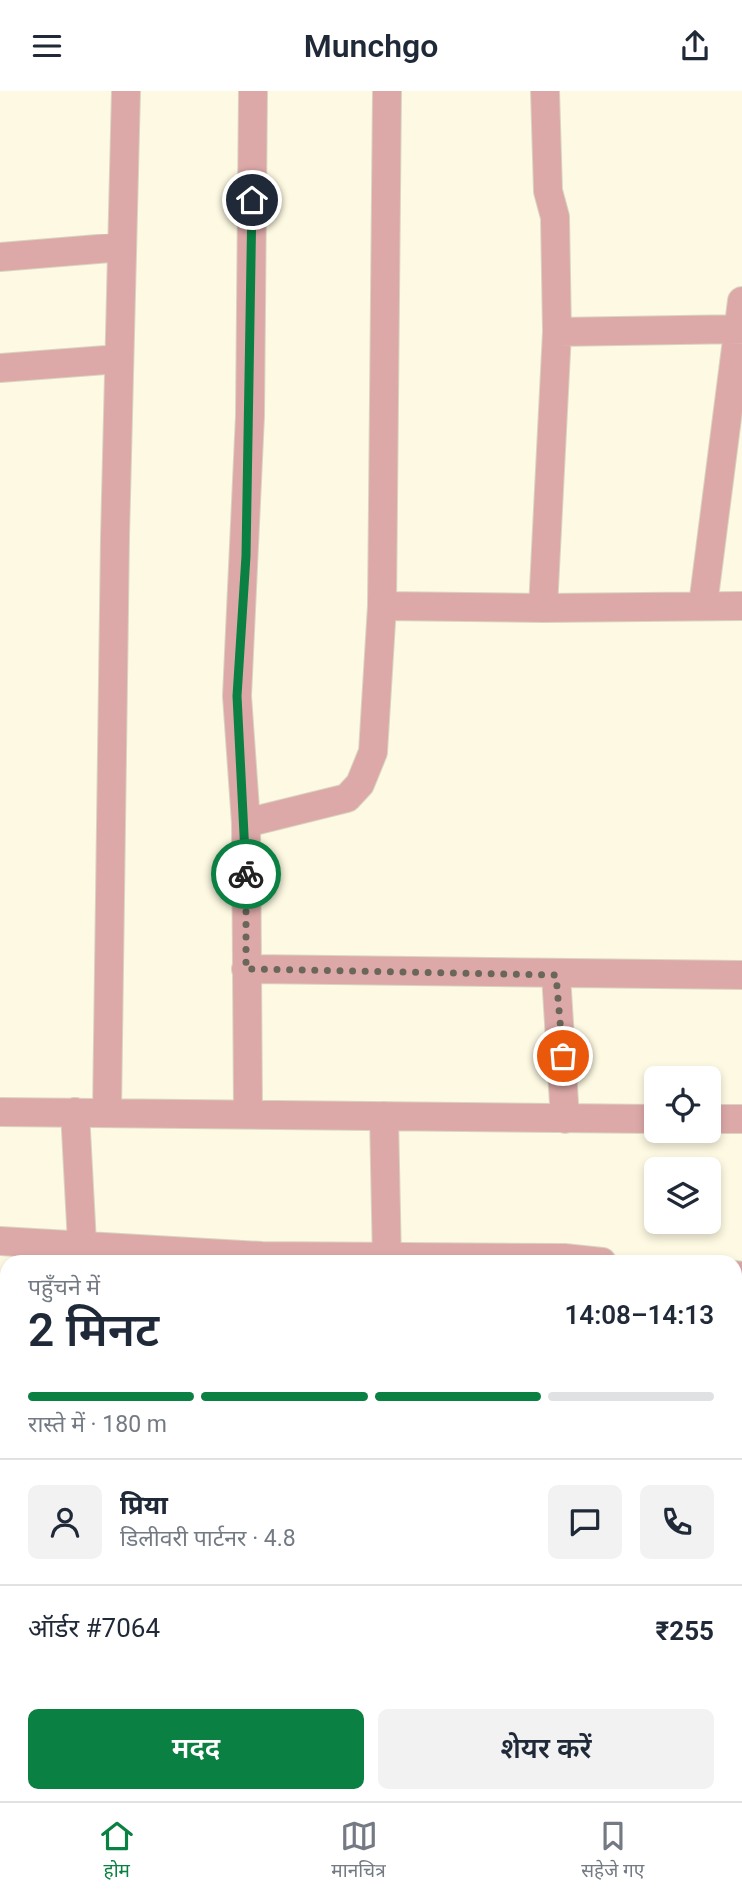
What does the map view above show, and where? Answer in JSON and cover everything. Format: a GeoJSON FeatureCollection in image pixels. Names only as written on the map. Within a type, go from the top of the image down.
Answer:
{"type":"FeatureCollection","features":[{"type":"Feature","properties":{"kind":"street"},"geometry":{"type":"LineString","coordinates":[[107,1112],[126,91]]}},
{"type":"Feature","properties":{"kind":"street"},"geometry":{"type":"LineString","coordinates":[[248,1114],[246,823],[237,696],[249,458],[253,91]]}},
{"type":"Feature","properties":{"kind":"street"},"geometry":{"type":"LineString","coordinates":[[246,823],[347,798],[360,784],[373,752],[383,606],[387,91]]}},
{"type":"Feature","properties":{"kind":"street"},"geometry":{"type":"LineString","coordinates":[[543,608],[557,332],[555,217],[548,191],[545,91]]}},
{"type":"Feature","properties":{"kind":"street"},"geometry":{"type":"LineString","coordinates":[[0,257],[122,247]]}},
{"type":"Feature","properties":{"kind":"street"},"geometry":{"type":"LineString","coordinates":[[703,605],[741,329],[742,301]]}},
{"type":"Feature","properties":{"kind":"street"},"geometry":{"type":"LineString","coordinates":[[557,332],[741,329]]}},
{"type":"Feature","properties":{"kind":"street"},"geometry":{"type":"LineString","coordinates":[[0,368],[119,359]]}},
{"type":"Feature","properties":{"kind":"street"},"geometry":{"type":"LineString","coordinates":[[383,606],[742,606]]}},
{"type":"Feature","properties":{"kind":"street"},"geometry":{"type":"LineString","coordinates":[[246,969],[556,975],[742,975]]}},
{"type":"Feature","properties":{"kind":"street"},"geometry":{"type":"LineString","coordinates":[[556,975],[565,1119]]}},
{"type":"Feature","properties":{"kind":"street"},"geometry":{"type":"LineString","coordinates":[[0,1112],[644,1119]]}},
{"type":"Feature","properties":{"kind":"street"},"geometry":{"type":"LineString","coordinates":[[75,1112],[84,1254]]}},
{"type":"Feature","properties":{"kind":"street"},"geometry":{"type":"LineString","coordinates":[[384,1116],[387,1255]]}},
{"type":"Feature","properties":{"kind":"street"},"geometry":{"type":"LineString","coordinates":[[721,1119],[742,1119]]}},
{"type":"Feature","properties":{"kind":"street"},"geometry":{"type":"LineString","coordinates":[[0,1241],[84,1254],[173,1255]]}},
{"type":"Feature","properties":{"kind":"way so far"},"geometry":{"type":"LineString","coordinates":[[246,874],[246,969],[556,975],[563,1056]]}},
{"type":"Feature","properties":{"kind":"route"},"geometry":{"type":"LineString","coordinates":[[246,874],[246,823],[237,696],[246,556],[252,200]]}}]}
